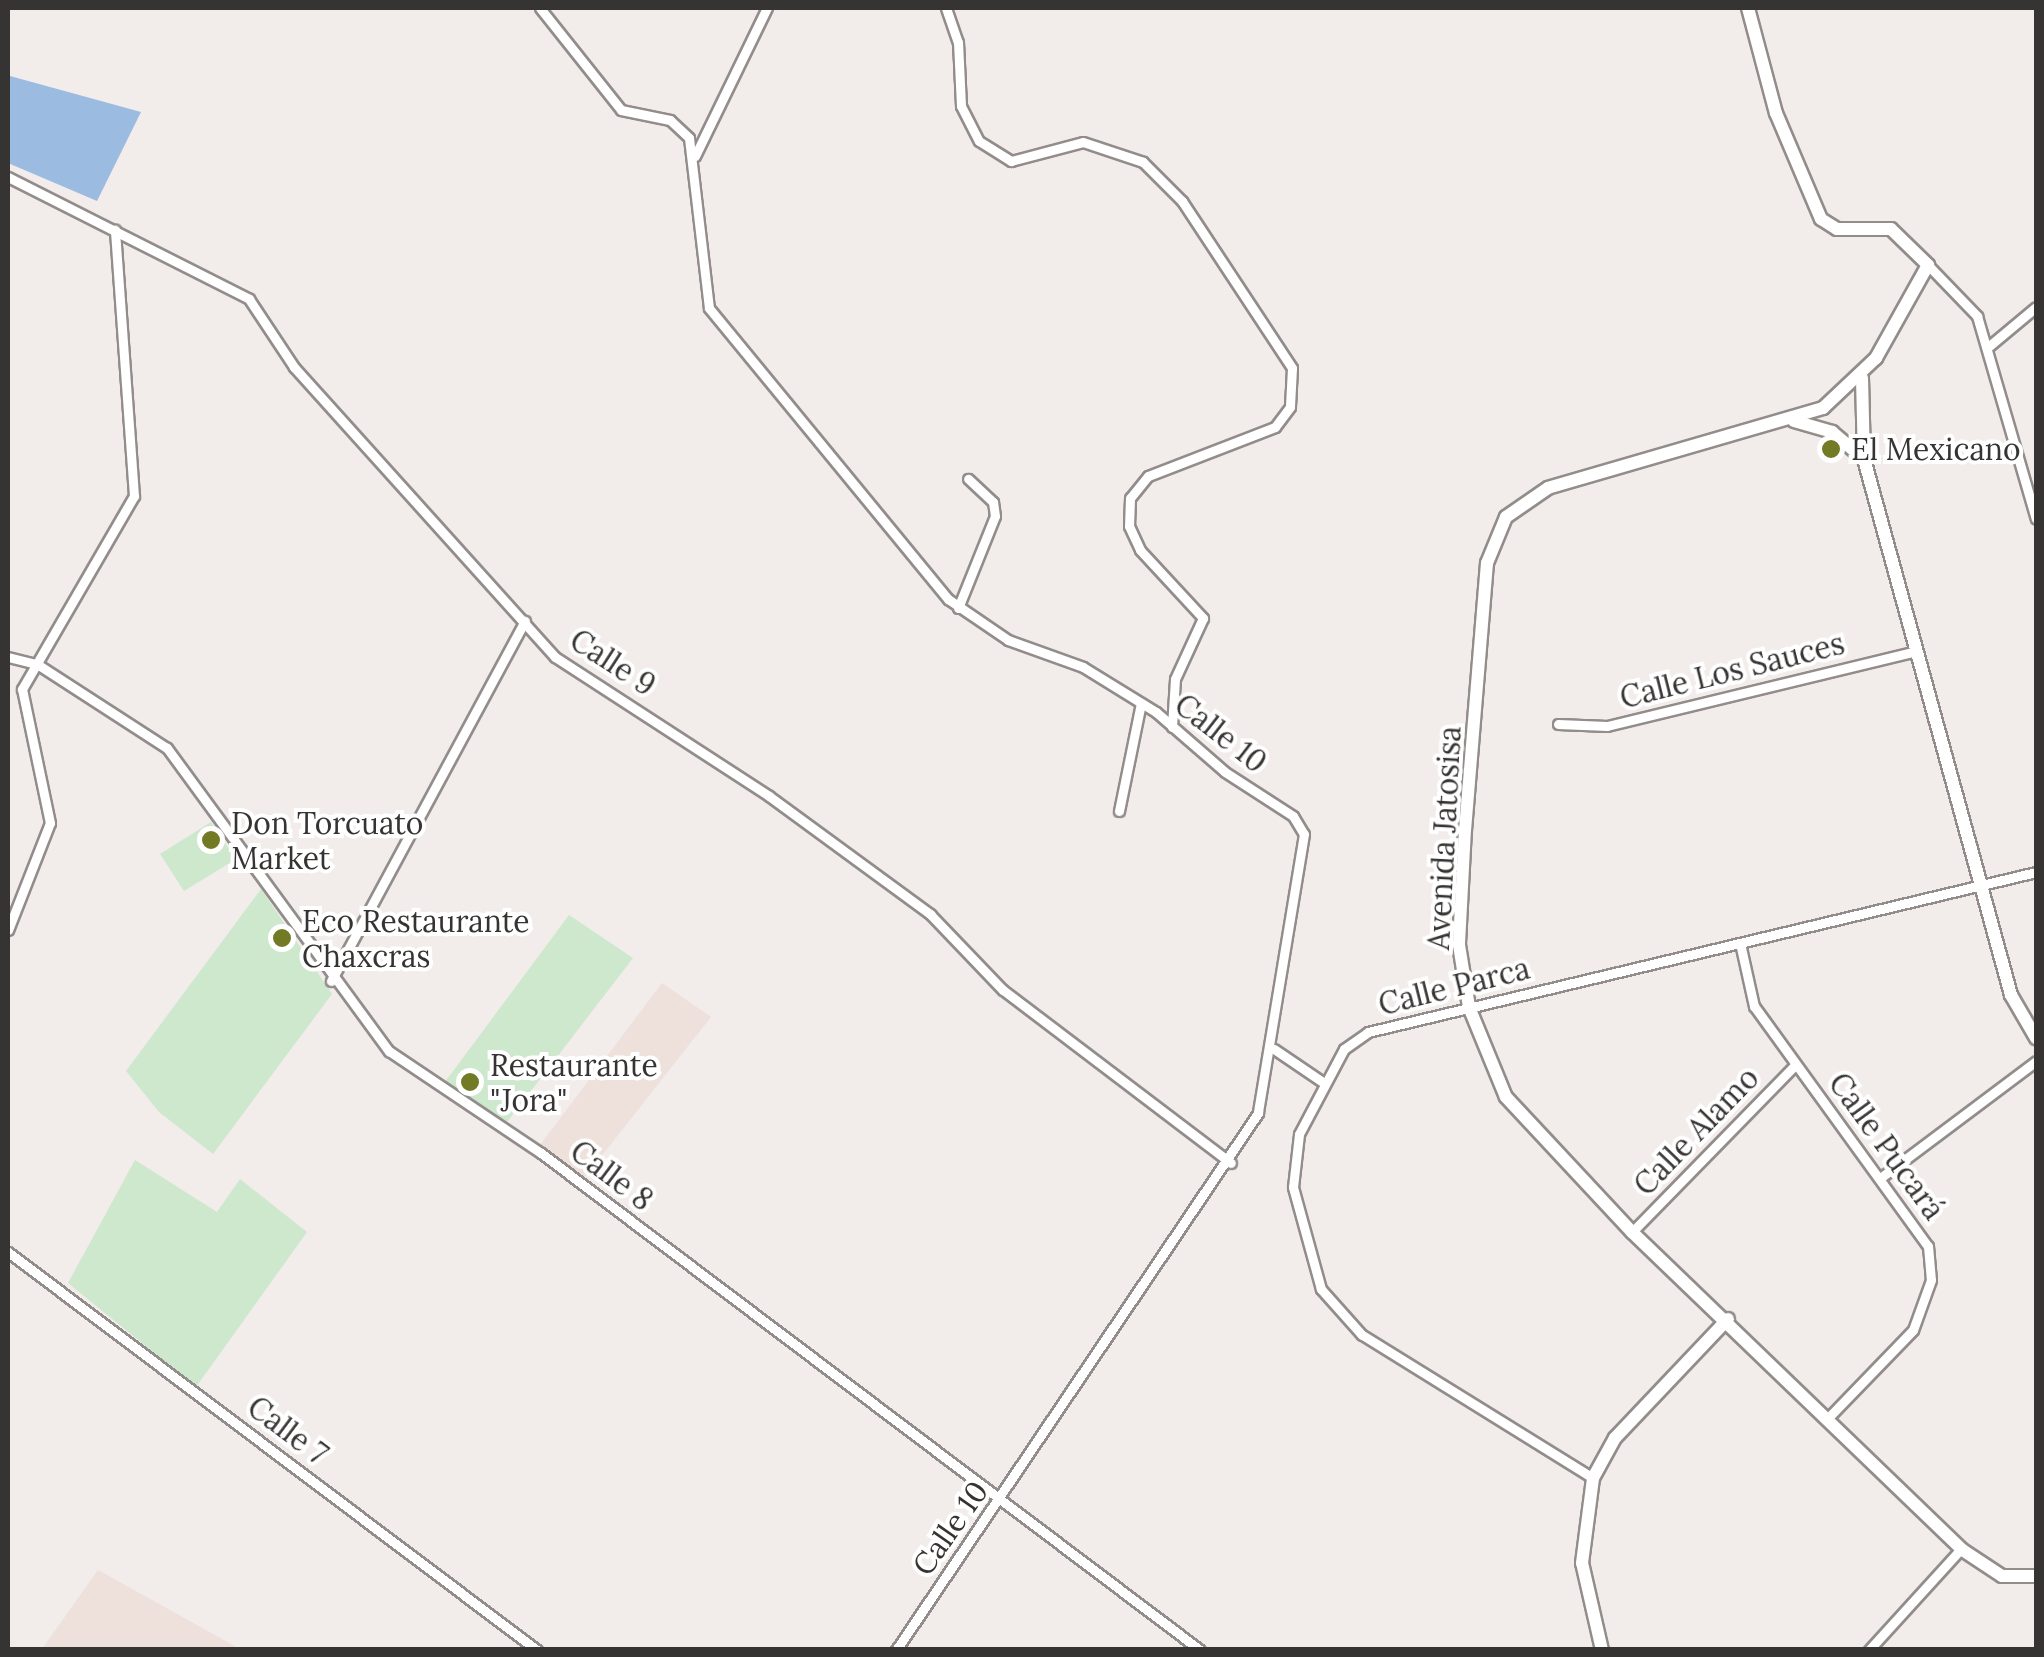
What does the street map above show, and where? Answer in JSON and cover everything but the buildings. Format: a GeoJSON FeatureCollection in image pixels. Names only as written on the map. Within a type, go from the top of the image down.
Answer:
{"type":"FeatureCollection","features":[{"type":"Feature","properties":{"kind":"street"},"geometry":{"type":"LineString","coordinates":[[540,8],[621,110],[670,120],[696,156],[768,8]]}},
{"type":"Feature","properties":{"kind":"street"},"geometry":{"type":"LineString","coordinates":[[946,8],[958,42],[961,106],[979,141],[1011,161],[1084,142],[1143,162],[1182,201],[1292,368],[1290,407],[1275,428],[1148,476],[1130,498],[1129,526],[1140,550],[1203,618],[1175,679],[1172,727]]}},
{"type":"Feature","properties":{"kind":"street"},"geometry":{"type":"LineString","coordinates":[[1748,8],[1776,114],[1820,220],[1844,230],[1890,229],[1972,306],[1988,346],[2036,518]]}},
{"type":"Feature","properties":{"kind":"street","name":"Calle 10"},"geometry":{"type":"LineString","coordinates":[[696,156],[693,221],[709,308],[958,608],[1140,703],[1293,816],[1304,834],[1274,1049],[1258,1113],[1231,1163],[896,1650]]}},
{"type":"Feature","properties":{"kind":"street","name":"Calle 9"},"geometry":{"type":"LineString","coordinates":[[8,177],[249,299],[294,368],[554,657],[754,786],[930,914],[1002,990],[1231,1163]]}},
{"type":"Feature","properties":{"kind":"street"},"geometry":{"type":"LineString","coordinates":[[8,930],[50,823],[20,702],[37,664],[134,496],[115,230]]}},
{"type":"Feature","properties":{"kind":"street","name":"Avenida Jatosisa"},"geometry":{"type":"LineString","coordinates":[[1928,264],[1862,376],[1792,421],[1548,488],[1506,517],[1487,563],[1465,829],[1460,946],[1469,1007],[1506,1097],[1632,1232],[1728,1320],[1960,1549],[2002,1576],[2036,1576]]}},
{"type":"Feature","properties":{"kind":"street"},"geometry":{"type":"LineString","coordinates":[[1988,346],[2036,307]]}},
{"type":"Feature","properties":{"kind":"street"},"geometry":{"type":"LineString","coordinates":[[1862,376],[1864,459],[2011,995],[2036,1038]]}},
{"type":"Feature","properties":{"kind":"street"},"geometry":{"type":"LineString","coordinates":[[1792,421],[1832,432],[1864,459]]}},
{"type":"Feature","properties":{"kind":"street"},"geometry":{"type":"LineString","coordinates":[[958,608],[995,516],[993,502],[968,479]]}},
{"type":"Feature","properties":{"kind":"street"},"geometry":{"type":"LineString","coordinates":[[331,981],[525,621]]}},
{"type":"Feature","properties":{"kind":"street","name":"Calle Los Sauces"},"geometry":{"type":"LineString","coordinates":[[1558,724],[1607,726],[1916,651]]}},
{"type":"Feature","properties":{"kind":"street","name":"Calle 8"},"geometry":{"type":"LineString","coordinates":[[8,657],[37,664],[167,748],[331,981],[389,1051],[541,1153],[1200,1650]]}},
{"type":"Feature","properties":{"kind":"street"},"geometry":{"type":"LineString","coordinates":[[1118,810],[1140,703]]}},
{"type":"Feature","properties":{"kind":"street","name":"Calle Parca"},"geometry":{"type":"LineString","coordinates":[[1593,1478],[1362,1334],[1321,1289],[1293,1188],[1299,1134],[1321,1081],[1362,1035],[2036,872]]}},
{"type":"Feature","properties":{"kind":"street","name":"Calle Pucará"},"geometry":{"type":"LineString","coordinates":[[1740,943],[1754,1006],[1795,1065],[1884,1176],[1928,1246],[1926,1305],[1913,1330],[1828,1418]]}},
{"type":"Feature","properties":{"kind":"street"},"geometry":{"type":"LineString","coordinates":[[1274,1049],[1321,1081]]}},
{"type":"Feature","properties":{"kind":"street"},"geometry":{"type":"LineString","coordinates":[[1884,1176],[2036,1060]]}},
{"type":"Feature","properties":{"kind":"street","name":"Calle Alamo"},"geometry":{"type":"LineString","coordinates":[[1632,1232],[1795,1065]]}},
{"type":"Feature","properties":{"kind":"street","name":"Calle 7"},"geometry":{"type":"LineString","coordinates":[[8,1252],[538,1650]]}},
{"type":"Feature","properties":{"kind":"street"},"geometry":{"type":"LineString","coordinates":[[1602,1650],[1582,1563],[1593,1478],[1615,1438],[1728,1320]]}},
{"type":"Feature","properties":{"kind":"street"},"geometry":{"type":"LineString","coordinates":[[1869,1650],[1960,1549]]}},
{"type":"Feature","properties":{"kind":"shaded area"},"geometry":{"type":"Polygon","coordinates":[[[662,983],[711,1017],[585,1177],[540,1145],[662,983]]]}},
{"type":"Feature","properties":{"kind":"shaded area"},"geometry":{"type":"Polygon","coordinates":[[[98,1570],[240,1649],[42,1649],[98,1570]]]}},
{"type":"Feature","properties":{"kind":"green space"},"geometry":{"type":"Polygon","coordinates":[[[211,822],[236,859],[184,891],[160,854],[211,822]]]}},
{"type":"Feature","properties":{"kind":"green space"},"geometry":{"type":"Polygon","coordinates":[[[261,889],[332,994],[213,1154],[159,1112],[126,1071],[261,889]]]}},
{"type":"Feature","properties":{"kind":"green space"},"geometry":{"type":"Polygon","coordinates":[[[569,915],[633,958],[507,1122],[445,1082],[569,915]]]}},
{"type":"Feature","properties":{"kind":"green space"},"geometry":{"type":"Polygon","coordinates":[[[135,1160],[217,1212],[240,1179],[307,1232],[196,1387],[68,1283],[135,1160]]]}},
{"type":"Feature","properties":{"kind":"water"},"geometry":{"type":"Polygon","coordinates":[[[10,76],[141,112],[97,201],[8,163],[10,76]]]}},
{"type":"Feature","properties":{"kind":"place","name":"El Mexicano"},"geometry":{"type":"Point","coordinates":[1831,449]}},
{"type":"Feature","properties":{"kind":"place","name":"Don Torcuato Market"},"geometry":{"type":"Point","coordinates":[211,840]}},
{"type":"Feature","properties":{"kind":"place","name":"Eco Restaurante Chaxcras"},"geometry":{"type":"Point","coordinates":[282,938]}},
{"type":"Feature","properties":{"kind":"place","name":"Restaurante \"Jora\""},"geometry":{"type":"Point","coordinates":[470,1082]}}]}
